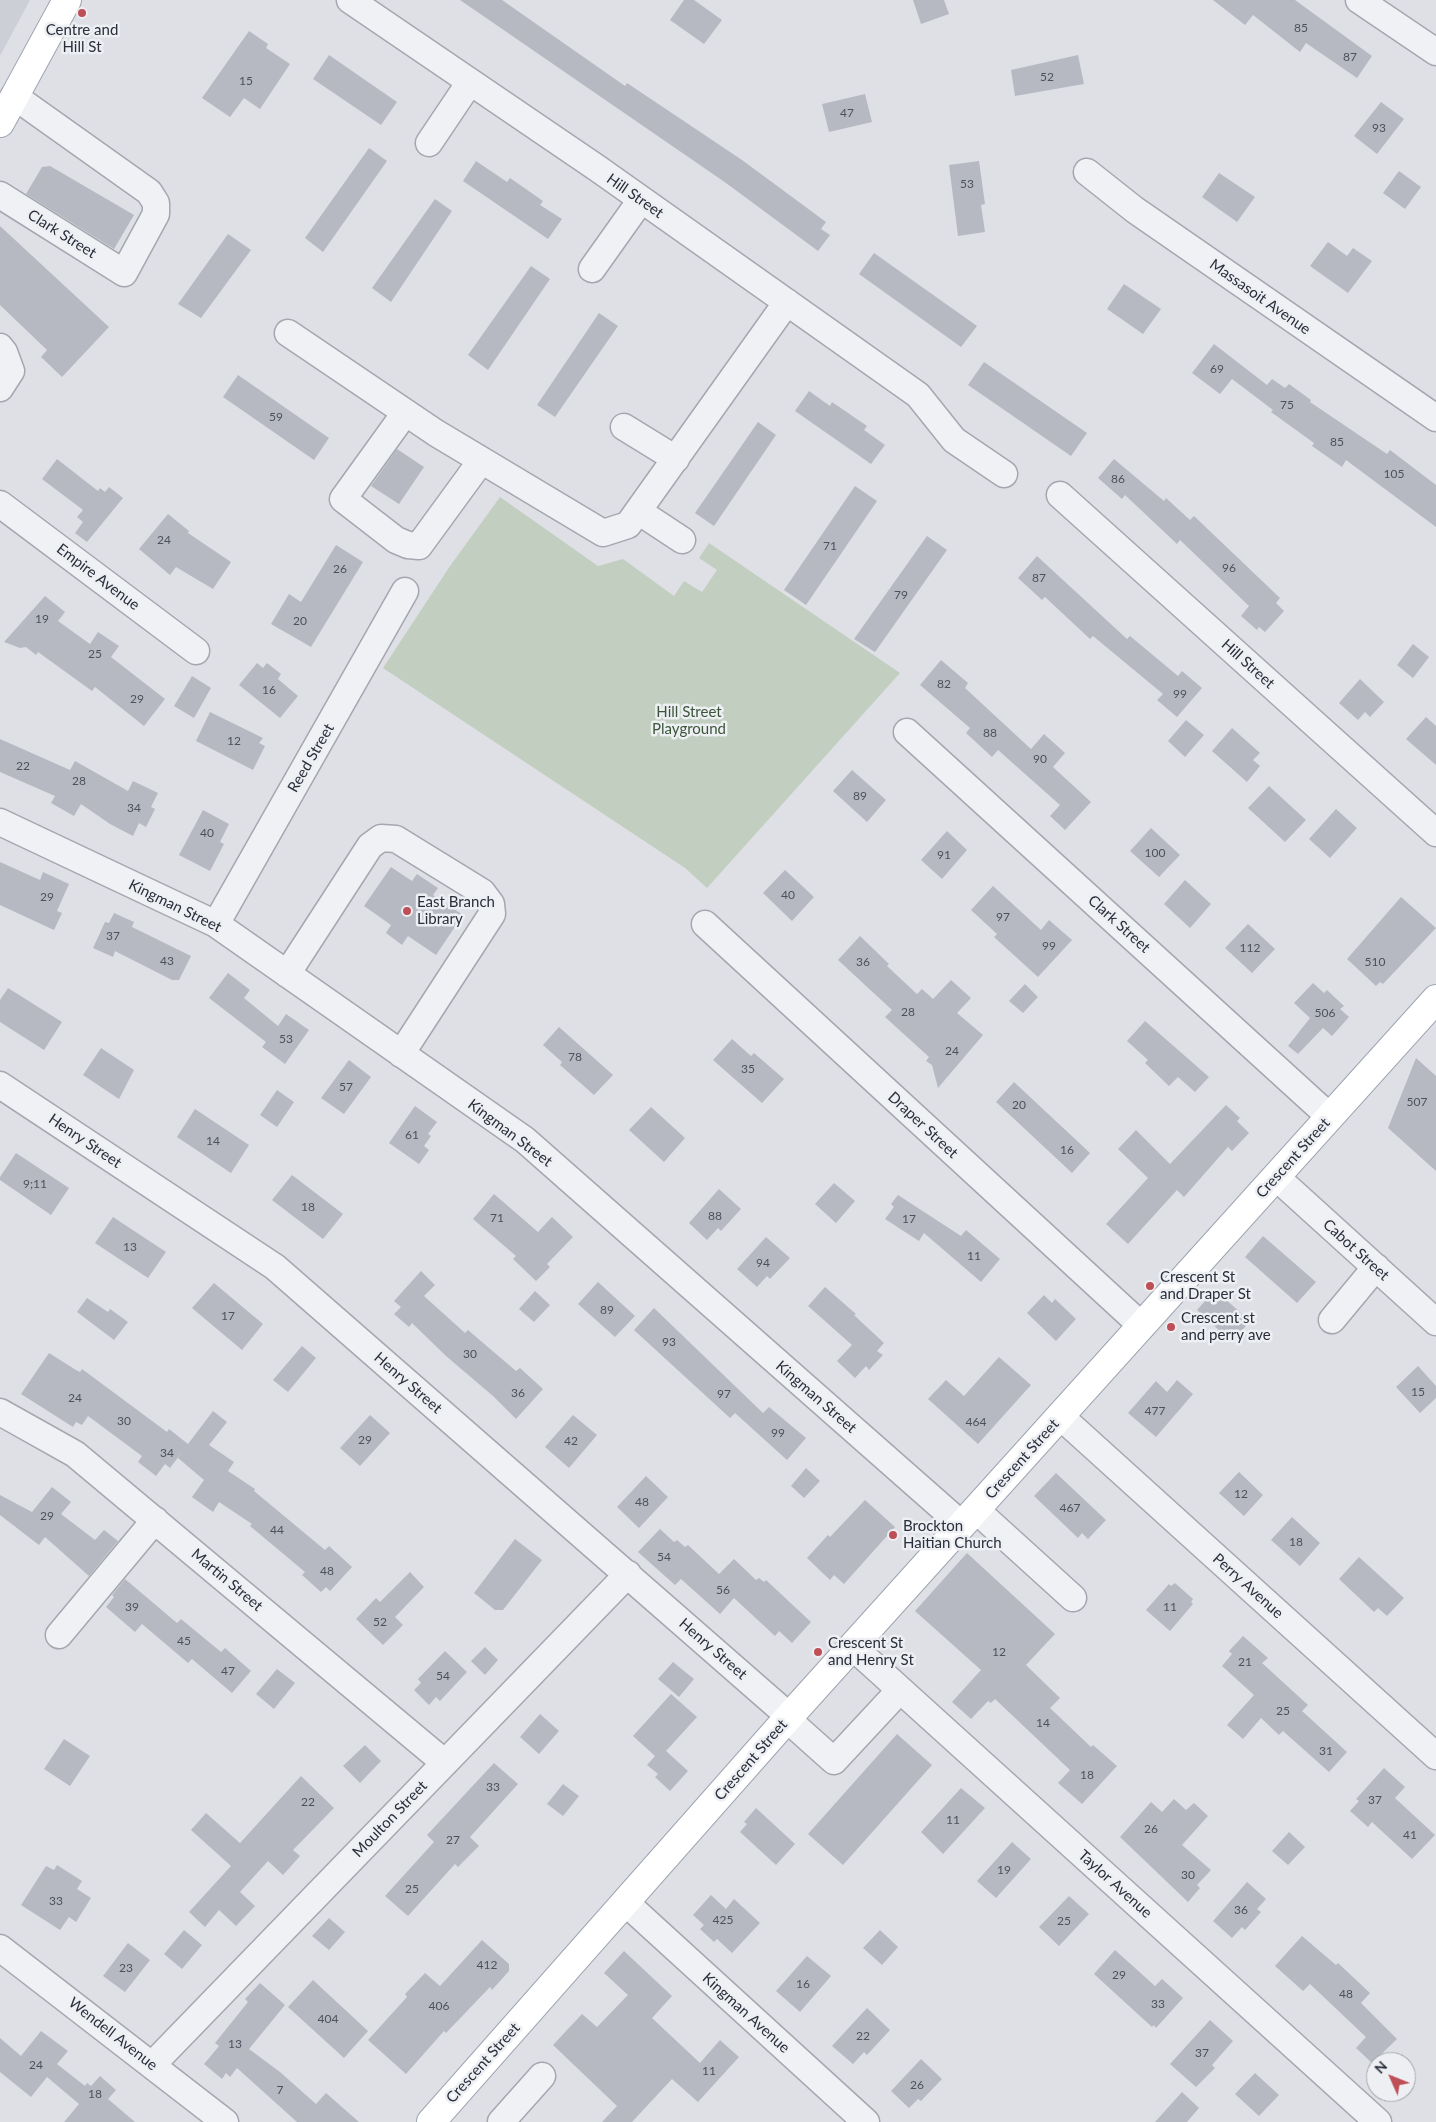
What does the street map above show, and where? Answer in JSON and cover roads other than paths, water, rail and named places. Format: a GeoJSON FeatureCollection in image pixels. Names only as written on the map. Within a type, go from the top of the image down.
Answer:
{"type":"FeatureCollection","features":[{"type":"Feature","properties":{"kind":"main road"},"geometry":{"type":"LineString","coordinates":[[0,123],[67,0]]}},
{"type":"Feature","properties":{"kind":"main road","name":"Crescent Street"},"geometry":{"type":"LineString","coordinates":[[431,2122],[788,1718],[1436,999]]}},
{"type":"Feature","properties":{"kind":"street","name":"Hill Street"},"geometry":{"type":"LineString","coordinates":[[350,0],[641,200],[918,395],[954,440],[1004,474]]}},
{"type":"Feature","properties":{"kind":"street"},"geometry":{"type":"LineString","coordinates":[[1359,0],[1436,52]]}},
{"type":"Feature","properties":{"kind":"street"},"geometry":{"type":"LineString","coordinates":[[429,143],[470,82]]}},
{"type":"Feature","properties":{"kind":"street","name":"Clark Street"},"geometry":{"type":"LineString","coordinates":[[0,195],[124,273],[156,214],[156,203],[149,192],[14,96]]}},
{"type":"Feature","properties":{"kind":"street","name":"Massasoit Avenue"},"geometry":{"type":"LineString","coordinates":[[1087,172],[1135,210],[1436,418]]}},
{"type":"Feature","properties":{"kind":"street"},"geometry":{"type":"LineString","coordinates":[[592,269],[641,200]]}},
{"type":"Feature","properties":{"kind":"street"},"geometry":{"type":"LineString","coordinates":[[288,333],[405,413],[481,461],[603,533],[628,524],[787,302]]}},
{"type":"Feature","properties":{"kind":"street"},"geometry":{"type":"LineString","coordinates":[[0,347],[4,352],[11,371],[0,388]]}},
{"type":"Feature","properties":{"kind":"street"},"geometry":{"type":"LineString","coordinates":[[405,413],[343,499],[396,540],[408,545],[419,546],[481,461]]}},
{"type":"Feature","properties":{"kind":"street"},"geometry":{"type":"LineString","coordinates":[[624,426],[676,459]]}},
{"type":"Feature","properties":{"kind":"street","name":"Hill Street"},"geometry":{"type":"LineString","coordinates":[[1060,495],[1436,833]]}},
{"type":"Feature","properties":{"kind":"street","name":"Empire Avenue"},"geometry":{"type":"LineString","coordinates":[[0,504],[196,651]]}},
{"type":"Feature","properties":{"kind":"street"},"geometry":{"type":"LineString","coordinates":[[638,511],[682,540]]}},
{"type":"Feature","properties":{"kind":"street","name":"Reed Street"},"geometry":{"type":"LineString","coordinates":[[216,924],[405,591]]}},
{"type":"Feature","properties":{"kind":"street","name":"Clark Street"},"geometry":{"type":"LineString","coordinates":[[907,732],[1330,1117]]}},
{"type":"Feature","properties":{"kind":"street","name":"Kingman Street"},"geometry":{"type":"LineString","coordinates":[[0,822],[216,924],[525,1140],[969,1518],[1073,1598]]}},
{"type":"Feature","properties":{"kind":"street"},"geometry":{"type":"LineString","coordinates":[[287,974],[370,846],[382,838],[396,839],[482,892],[491,904],[492,914],[401,1054]]}},
{"type":"Feature","properties":{"kind":"street","name":"Draper Street"},"geometry":{"type":"LineString","coordinates":[[705,924],[1142,1326]]}},
{"type":"Feature","properties":{"kind":"street","name":"Henry Street"},"geometry":{"type":"LineString","coordinates":[[0,1085],[275,1267],[628,1574],[834,1762],[900,1690]]}},
{"type":"Feature","properties":{"kind":"street","name":"Cabot Street"},"geometry":{"type":"LineString","coordinates":[[1276,1177],[1436,1322]]}},
{"type":"Feature","properties":{"kind":"street"},"geometry":{"type":"LineString","coordinates":[[1332,1320],[1376,1267]]}},
{"type":"Feature","properties":{"kind":"street","name":"Martin Street"},"geometry":{"type":"LineString","coordinates":[[0,1412],[75,1454],[445,1763]]}},
{"type":"Feature","properties":{"kind":"street","name":"Perry Avenue"},"geometry":{"type":"LineString","coordinates":[[1060,1416],[1436,1756]]}},
{"type":"Feature","properties":{"kind":"street"},"geometry":{"type":"LineString","coordinates":[[59,1634],[155,1520]]}},
{"type":"Feature","properties":{"kind":"street","name":"Moulton Street"},"geometry":{"type":"LineString","coordinates":[[153,2064],[628,1574]]}},
{"type":"Feature","properties":{"kind":"street","name":"Taylor Avenue"},"geometry":{"type":"LineString","coordinates":[[853,1647],[1378,2122]]}},
{"type":"Feature","properties":{"kind":"street","name":"Kingman Avenue"},"geometry":{"type":"LineString","coordinates":[[626,1903],[866,2122]]}},
{"type":"Feature","properties":{"kind":"street","name":"Wendell Avenue"},"geometry":{"type":"LineString","coordinates":[[0,1948],[153,2064],[225,2122]]}},
{"type":"Feature","properties":{"kind":"street"},"geometry":{"type":"LineString","coordinates":[[501,2122],[542,2076]]}},
{"type":"Feature","properties":{"kind":"place","name":"Centre and Hill St"},"geometry":{"type":"Point","coordinates":[82,13]}},
{"type":"Feature","properties":{"kind":"place","name":"East Branch Library"},"geometry":{"type":"Point","coordinates":[407,911]}},
{"type":"Feature","properties":{"kind":"place","name":"Crescent St and Draper St"},"geometry":{"type":"Point","coordinates":[1150,1286]}},
{"type":"Feature","properties":{"kind":"place","name":"Crescent st and perry ave"},"geometry":{"type":"Point","coordinates":[1171,1327]}},
{"type":"Feature","properties":{"kind":"place","name":"Brockton Haitian Church"},"geometry":{"type":"Point","coordinates":[893,1535]}},
{"type":"Feature","properties":{"kind":"place","name":"Crescent St and Henry St"},"geometry":{"type":"Point","coordinates":[818,1652]}},
{"type":"Feature","properties":{"kind":"park label","name":"Hill Street Playground"},"geometry":{"type":"Point","coordinates":[689,720]}}]}
